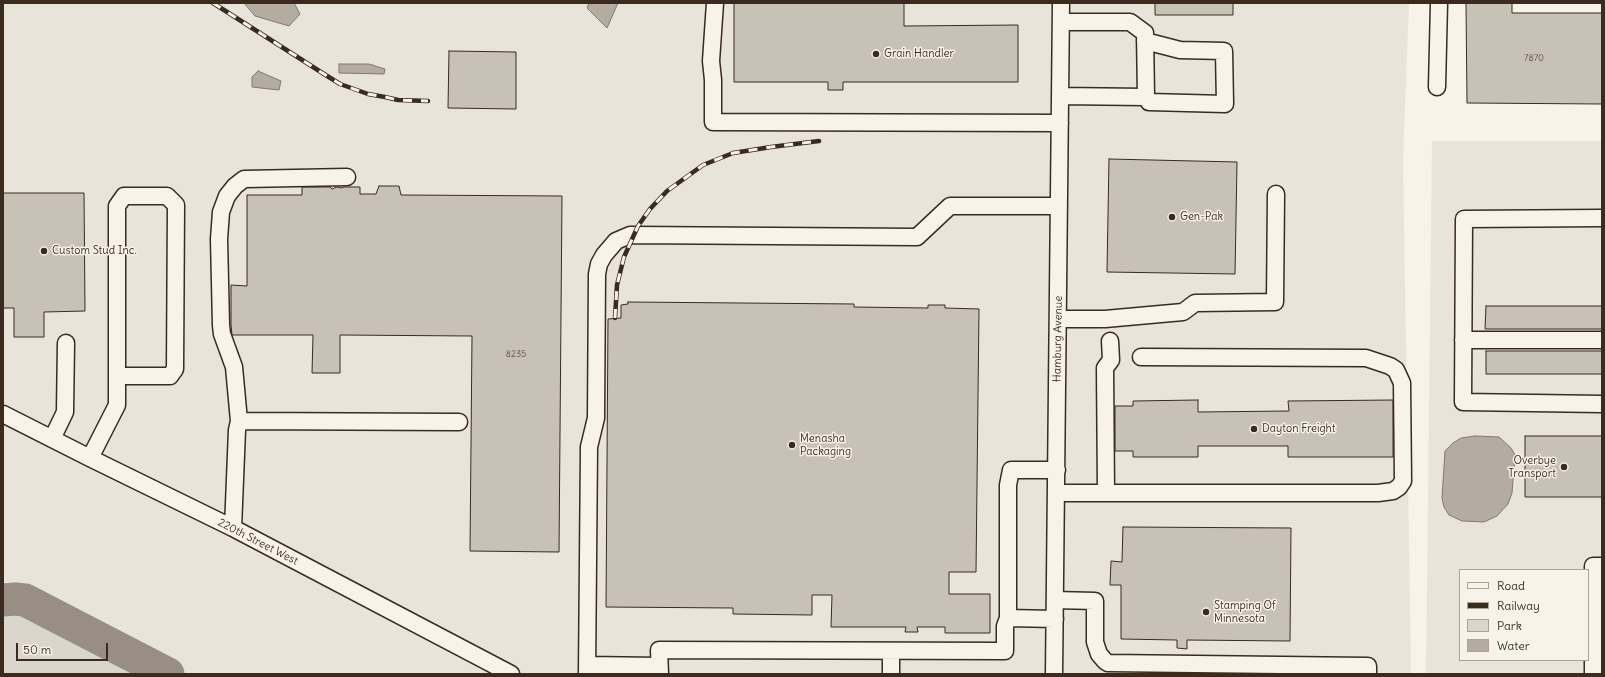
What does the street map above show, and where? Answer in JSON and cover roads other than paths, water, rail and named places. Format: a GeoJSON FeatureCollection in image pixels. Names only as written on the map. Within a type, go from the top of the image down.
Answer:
{"type":"FeatureCollection","features":[{"type":"Feature","properties":{"kind":"street"},"geometry":{"type":"LineString","coordinates":[[715,3],[711,61],[713,80],[713,122],[1060,123]]}},
{"type":"Feature","properties":{"kind":"street","name":"Hamburg Avenue"},"geometry":{"type":"LineString","coordinates":[[1054,674],[1059,319],[1061,3]]}},
{"type":"Feature","properties":{"kind":"street"},"geometry":{"type":"LineString","coordinates":[[1437,87],[1439,3]]}},
{"type":"Feature","properties":{"kind":"street"},"geometry":{"type":"LineString","coordinates":[[1061,22],[1130,22],[1145,33],[1145,41],[1146,98],[1149,102],[1225,104],[1224,51],[1180,50],[1145,41]]}},
{"type":"Feature","properties":{"kind":"street"},"geometry":{"type":"LineString","coordinates":[[1060,96],[1146,98]]}},
{"type":"Feature","properties":{"kind":"street"},"geometry":{"type":"LineString","coordinates":[[233,528],[238,421],[234,367],[222,334],[221,325],[219,238],[221,212],[227,196],[235,186],[244,179],[347,177]]}},
{"type":"Feature","properties":{"kind":"street"},"geometry":{"type":"LineString","coordinates":[[1059,319],[1105,319],[1183,312],[1195,303],[1275,302],[1276,194]]}},
{"type":"Feature","properties":{"kind":"street"},"geometry":{"type":"LineString","coordinates":[[90,458],[117,405],[117,376],[117,206],[124,196],[167,196],[176,206],[175,369],[170,376],[117,376]]}},
{"type":"Feature","properties":{"kind":"street"},"geometry":{"type":"LineString","coordinates":[[1057,470],[1011,470],[1008,485],[1008,618],[1005,626],[1005,651],[659,650],[659,670],[588,670],[589,447],[596,418],[597,274],[599,264],[604,254],[616,241],[630,235],[917,237],[950,206],[1059,206]]}},
{"type":"Feature","properties":{"kind":"street"},"geometry":{"type":"LineString","coordinates":[[1602,218],[1464,219],[1463,340],[1463,402],[1602,404]]}},
{"type":"Feature","properties":{"kind":"street"},"geometry":{"type":"LineString","coordinates":[[1463,340],[1602,340]]}},
{"type":"Feature","properties":{"kind":"street"},"geometry":{"type":"LineString","coordinates":[[1106,493],[1105,368],[1111,360],[1110,341]]}},
{"type":"Feature","properties":{"kind":"street"},"geometry":{"type":"LineString","coordinates":[[52,439],[65,412],[66,343]]}},
{"type":"Feature","properties":{"kind":"street"},"geometry":{"type":"LineString","coordinates":[[1057,493],[1378,493],[1393,491],[1403,481],[1402,383],[1396,370],[1390,366],[1366,358],[1141,357]]}},
{"type":"Feature","properties":{"kind":"street","name":"220th Street West"},"geometry":{"type":"LineString","coordinates":[[3,414],[233,528],[511,674]]}},
{"type":"Feature","properties":{"kind":"street"},"geometry":{"type":"LineString","coordinates":[[238,421],[459,422]]}},
{"type":"Feature","properties":{"kind":"street"},"geometry":{"type":"LineString","coordinates":[[1593,674],[1590,611],[1593,566],[1602,566]]}},
{"type":"Feature","properties":{"kind":"street"},"geometry":{"type":"LineString","coordinates":[[1055,600],[1095,601],[1095,642],[1099,654],[1105,661],[1112,664],[1172,669],[1368,666],[1368,674]]}},
{"type":"Feature","properties":{"kind":"street"},"geometry":{"type":"LineString","coordinates":[[1008,618],[1055,619]]}},
{"type":"Feature","properties":{"kind":"street"},"geometry":{"type":"LineString","coordinates":[[891,674],[892,651]]}},
{"type":"Feature","properties":{"kind":"water"},"geometry":{"type":"Polygon","coordinates":[[[244,3],[294,3],[300,14],[289,26],[255,16],[244,3]]]}},
{"type":"Feature","properties":{"kind":"water"},"geometry":{"type":"Polygon","coordinates":[[[589,3],[618,3],[607,28],[587,8],[589,3]]]}},
{"type":"Feature","properties":{"kind":"water"},"geometry":{"type":"Polygon","coordinates":[[[339,64],[369,64],[385,69],[384,74],[339,73],[339,64]]]}},
{"type":"Feature","properties":{"kind":"water"},"geometry":{"type":"Polygon","coordinates":[[[258,71],[281,81],[279,90],[252,87],[252,77],[258,71]]]}},
{"type":"Feature","properties":{"kind":"water"},"geometry":{"type":"Polygon","coordinates":[[[1475,436],[1499,437],[1511,448],[1515,455],[1512,493],[1508,504],[1497,516],[1484,522],[1462,521],[1449,515],[1444,507],[1442,498],[1445,451],[1461,438],[1475,436]]]}},
{"type":"Feature","properties":{"kind":"railway"},"geometry":{"type":"LineString","coordinates":[[213,3],[340,84],[368,94],[398,100],[428,101]]}},
{"type":"Feature","properties":{"kind":"railway"},"geometry":{"type":"LineString","coordinates":[[615,318],[617,285],[624,257],[638,226],[650,209],[667,191],[703,165],[733,153],[819,141]]}},
{"type":"Feature","properties":{"kind":"place","name":"Grain Handler"},"geometry":{"type":"Point","coordinates":[876,54]}},
{"type":"Feature","properties":{"kind":"place","name":"Gen-Pak"},"geometry":{"type":"Point","coordinates":[1172,217]}},
{"type":"Feature","properties":{"kind":"place","name":"Custom Stud Inc."},"geometry":{"type":"Point","coordinates":[44,251]}},
{"type":"Feature","properties":{"kind":"place","name":"Dayton Freight"},"geometry":{"type":"Point","coordinates":[1254,429]}},
{"type":"Feature","properties":{"kind":"place","name":"Menasha Packaging"},"geometry":{"type":"Point","coordinates":[792,445]}},
{"type":"Feature","properties":{"kind":"place","name":"Overbye Transport"},"geometry":{"type":"Point","coordinates":[1564,467]}},
{"type":"Feature","properties":{"kind":"place","name":"Stamping Of Minnesota"},"geometry":{"type":"Point","coordinates":[1206,612]}}]}
